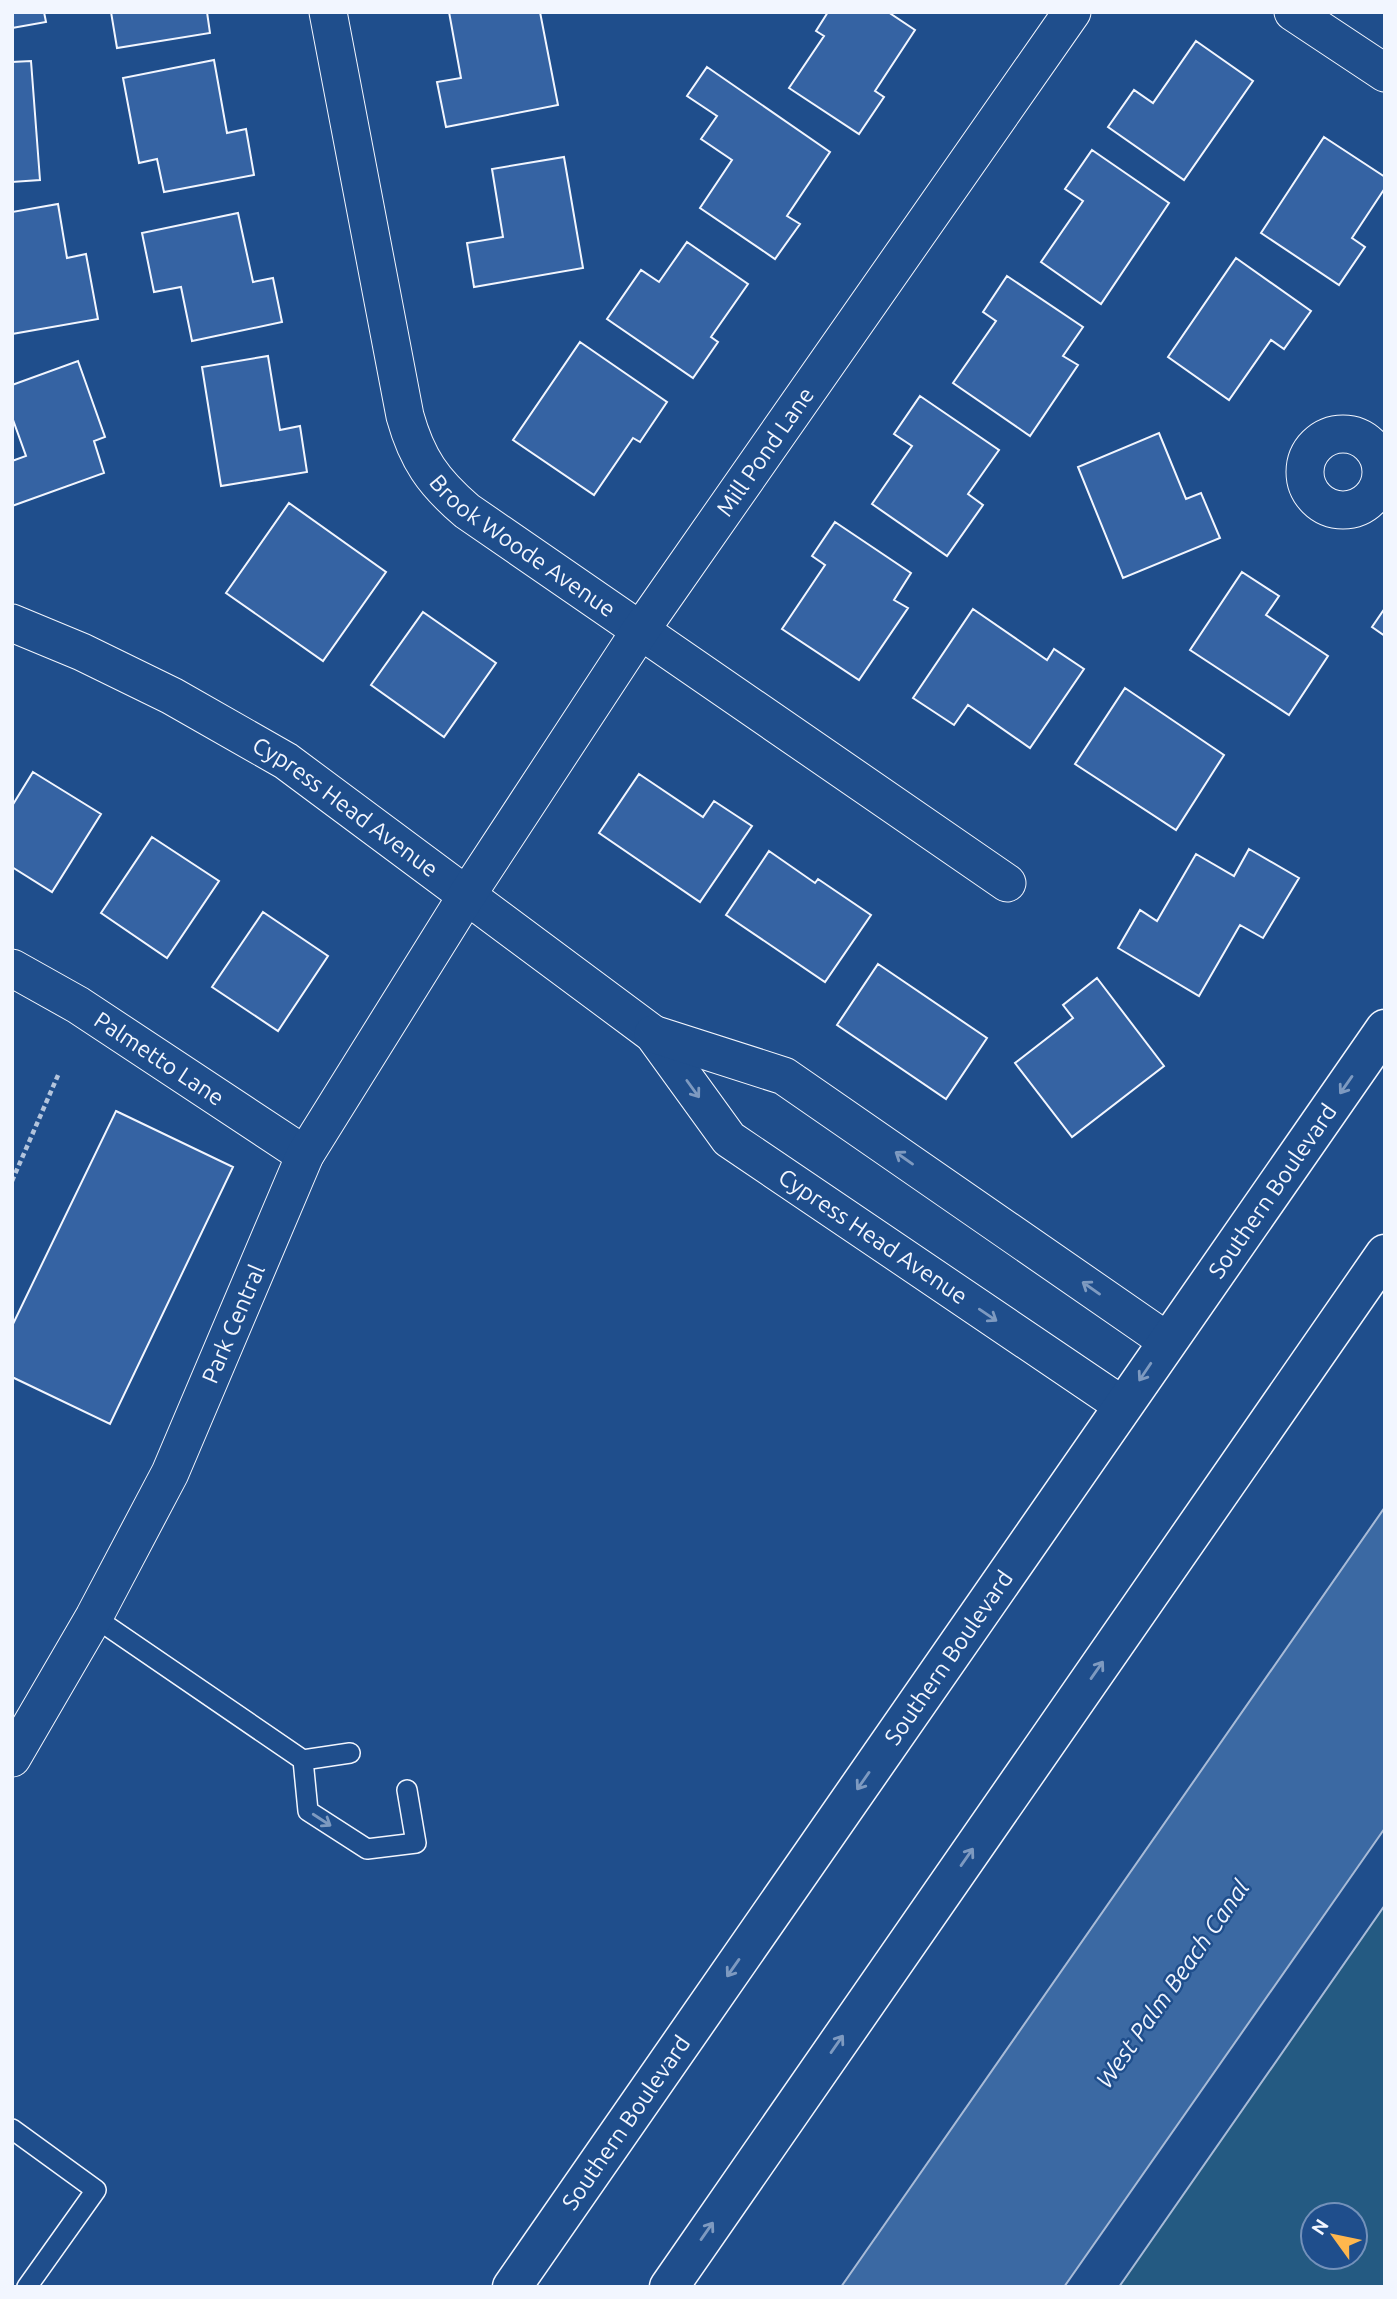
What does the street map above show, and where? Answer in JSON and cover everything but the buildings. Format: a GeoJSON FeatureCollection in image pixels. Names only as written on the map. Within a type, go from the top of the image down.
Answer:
{"type":"FeatureCollection","features":[{"type":"Feature","properties":{"kind":"highway","name":"Southern Boulevard"},"geometry":{"type":"LineString","coordinates":[[512,2287],[1385,1029]]}},
{"type":"Feature","properties":{"kind":"highway"},"geometry":{"type":"LineString","coordinates":[[669,2287],[1385,1254]]}},
{"type":"Feature","properties":{"kind":"street","name":"Brook Woode Avenue"},"geometry":{"type":"LineString","coordinates":[[328,12],[405,416],[412,443],[443,490],[467,511],[1007,883]]}},
{"type":"Feature","properties":{"kind":"street","name":"Mill Pond Lane"},"geometry":{"type":"LineString","coordinates":[[467,895],[640,631],[1072,12]]}},
{"type":"Feature","properties":{"kind":"street"},"geometry":{"type":"LineString","coordinates":[[1293,12],[1385,73]]}},
{"type":"Feature","properties":{"kind":"street","name":"Cypress Head Avenue"},"geometry":{"type":"LineString","coordinates":[[12,623],[82,652],[160,691],[286,761],[653,1034],[729,1139],[1122,1405]]}},
{"type":"Feature","properties":{"kind":"street","name":"Park Central"},"geometry":{"type":"LineString","coordinates":[[12,1758],[94,1617],[170,1473],[305,1155],[467,895]]}},
{"type":"Feature","properties":{"kind":"street","name":"Palmetto Lane"},"geometry":{"type":"LineString","coordinates":[[12,968],[78,1004],[305,1155]]}},
{"type":"Feature","properties":{"kind":"street","name":"Cypress Head Avenue"},"geometry":{"type":"LineString","coordinates":[[653,1034],[785,1076],[1167,1341]]}},
{"type":"Feature","properties":{"kind":"lane"},"geometry":{"type":"LineString","coordinates":[[94,1617],[303,1760],[351,1753]]}},
{"type":"Feature","properties":{"kind":"lane"},"geometry":{"type":"LineString","coordinates":[[303,1760],[308,1811],[368,1849],[416,1843],[407,1790]]}},
{"type":"Feature","properties":{"kind":"lane"},"geometry":{"type":"LineString","coordinates":[[12,2129],[96,2190],[27,2287]]}},
{"type":"Feature","properties":{"kind":"path"},"geometry":{"type":"LineString","coordinates":[[12,1181],[59,1073]]}},
{"type":"Feature","properties":{"kind":"shaded area"},"geometry":{"type":"Polygon","coordinates":[[[1385,1905],[1385,2287],[1119,2287],[1385,1905]]]}},
{"type":"Feature","properties":{"kind":"water","name":"West Palm Beach Canal"},"geometry":{"type":"Polygon","coordinates":[[[1385,1507],[1385,1828],[1064,2287],[841,2287],[1385,1507]]]}}]}
